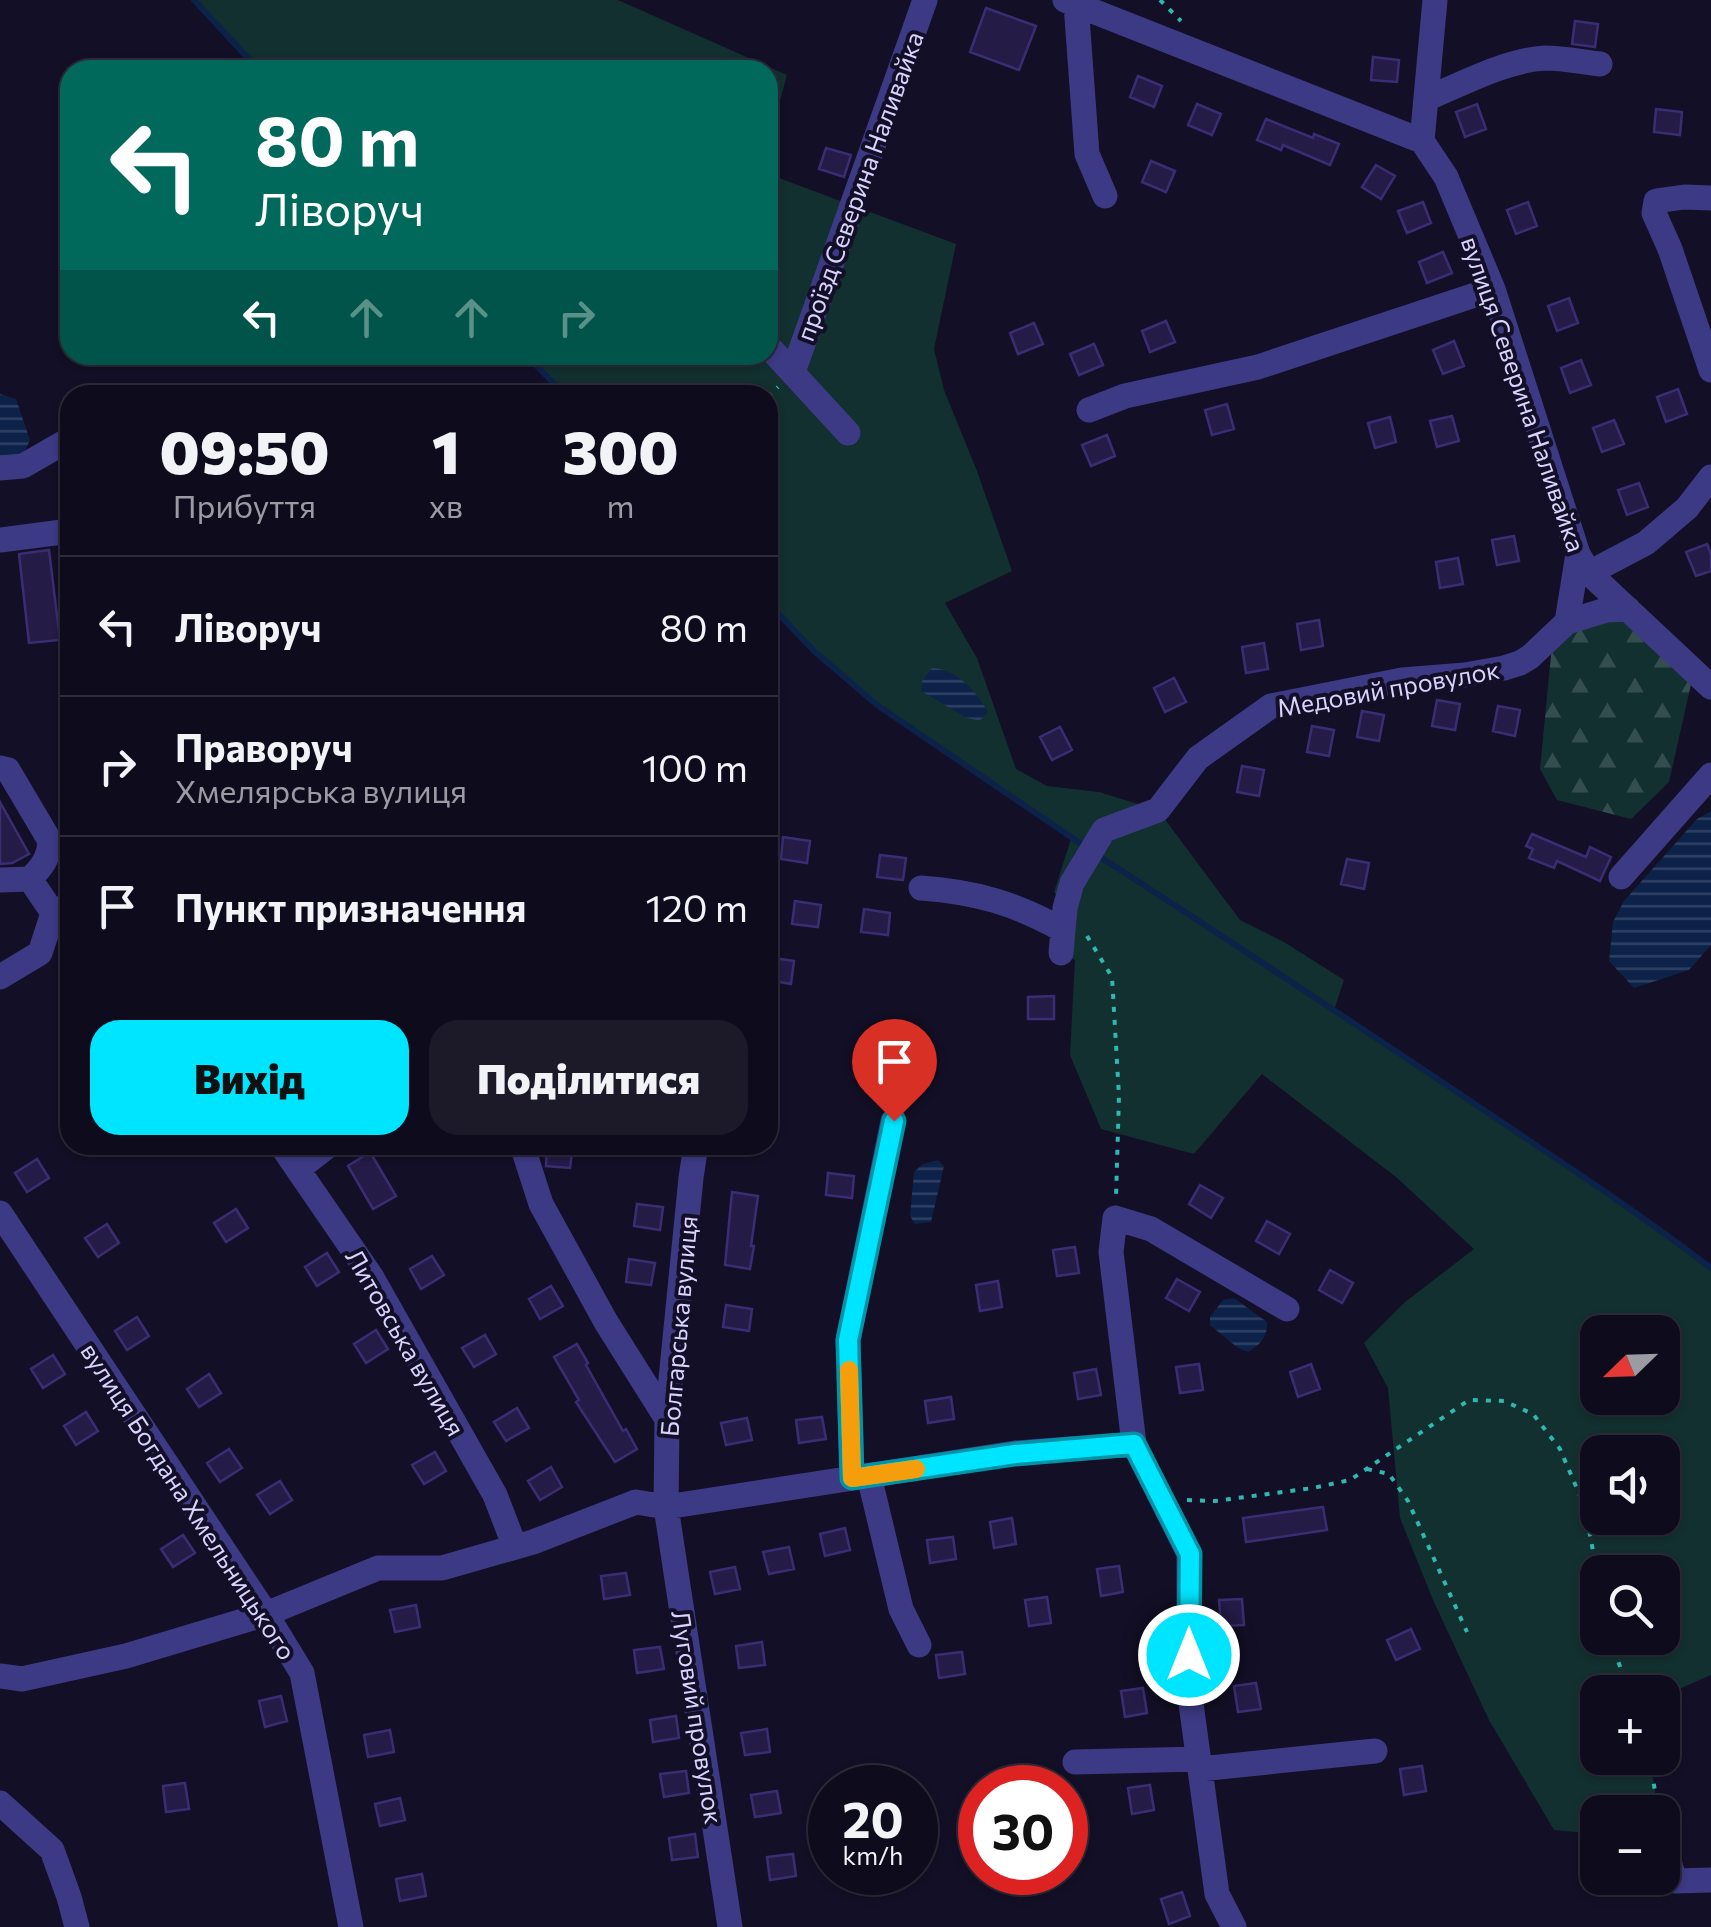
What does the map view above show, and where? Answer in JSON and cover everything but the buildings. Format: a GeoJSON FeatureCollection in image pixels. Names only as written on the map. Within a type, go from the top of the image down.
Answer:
{"type":"FeatureCollection","features":[{"type":"Feature","properties":{"kind":"street","name":"проїзд Северина Наливайка"},"geometry":{"type":"LineString","coordinates":[[793,372],[925,0]]}},
{"type":"Feature","properties":{"kind":"street"},"geometry":{"type":"LineString","coordinates":[[1105,196],[1087,154],[1070,2],[1422,142],[1435,0]]}},
{"type":"Feature","properties":{"kind":"street"},"geometry":{"type":"LineString","coordinates":[[1426,99],[1534,59],[1600,64]]}},
{"type":"Feature","properties":{"kind":"street","name":"вулиця Северина Наливайка"},"geometry":{"type":"LineString","coordinates":[[1422,142],[1446,177],[1492,289],[1584,564],[1711,687]]}},
{"type":"Feature","properties":{"kind":"street"},"geometry":{"type":"LineString","coordinates":[[1711,198],[1656,200],[1654,213],[1670,248],[1711,370]]}},
{"type":"Feature","properties":{"kind":"street"},"geometry":{"type":"LineString","coordinates":[[1089,410],[1124,396],[1258,368],[1492,289]]}},
{"type":"Feature","properties":{"kind":"street"},"geometry":{"type":"LineString","coordinates":[[778,356],[848,434]]}},
{"type":"Feature","properties":{"kind":"street"},"geometry":{"type":"LineString","coordinates":[[0,468],[23,466],[60,445]]}},
{"type":"Feature","properties":{"kind":"street"},"geometry":{"type":"LineString","coordinates":[[1567,622],[1584,564],[1646,544],[1687,508],[1711,478]]}},
{"type":"Feature","properties":{"kind":"street"},"geometry":{"type":"LineString","coordinates":[[0,540],[60,532]]}},
{"type":"Feature","properties":{"kind":"street","name":"Медовий провулок"},"geometry":{"type":"LineString","coordinates":[[1062,941],[1072,883],[1104,830],[1158,810],[1198,758],[1271,706],[1402,680],[1504,668],[1530,657],[1567,622],[1606,610],[1628,609]]}},
{"type":"Feature","properties":{"kind":"street"},"geometry":{"type":"LineString","coordinates":[[0,768],[8,770],[50,840],[49,853],[30,879],[0,880]]}},
{"type":"Feature","properties":{"kind":"street"},"geometry":{"type":"LineString","coordinates":[[1621,877],[1711,775]]}},
{"type":"Feature","properties":{"kind":"street"},"geometry":{"type":"LineString","coordinates":[[30,879],[60,907]]}},
{"type":"Feature","properties":{"kind":"street"},"geometry":{"type":"LineString","coordinates":[[922,888],[961,891],[1001,901],[1062,941]]}},
{"type":"Feature","properties":{"kind":"street"},"geometry":{"type":"LineString","coordinates":[[0,977],[40,954],[60,913]]}},
{"type":"Feature","properties":{"kind":"street"},"geometry":{"type":"LineString","coordinates":[[894,1121],[848,1340],[860,1477],[901,1609],[919,1645]]}},
{"type":"Feature","properties":{"kind":"street","name":"Литовська вулиця"},"geometry":{"type":"LineString","coordinates":[[288,1155],[371,1276],[496,1494],[515,1547]]}},
{"type":"Feature","properties":{"kind":"street"},"geometry":{"type":"LineString","coordinates":[[298,1169],[316,1155]]}},
{"type":"Feature","properties":{"kind":"street"},"geometry":{"type":"LineString","coordinates":[[525,1155],[541,1204],[606,1322],[668,1420]]}},
{"type":"Feature","properties":{"kind":"street","name":"Болгарська вулиця"},"geometry":{"type":"LineString","coordinates":[[666,1507],[668,1420],[695,1155]]}},
{"type":"Feature","properties":{"kind":"street","name":"вулиця Богдана Хмельницького"},"geometry":{"type":"LineString","coordinates":[[0,1214],[302,1673],[351,1927]]}},
{"type":"Feature","properties":{"kind":"street"},"geometry":{"type":"LineString","coordinates":[[1234,1927],[1217,1894],[1189,1689],[1190,1554],[1134,1444],[1111,1252],[1115,1218],[1151,1229],[1287,1309]]}},
{"type":"Feature","properties":{"kind":"street"},"geometry":{"type":"LineString","coordinates":[[0,1676],[22,1679],[126,1656],[266,1614],[378,1568],[442,1568],[515,1547],[636,1502],[666,1507],[1015,1454],[1134,1444]]}},
{"type":"Feature","properties":{"kind":"street","name":"Луговий провулок"},"geometry":{"type":"LineString","coordinates":[[666,1507],[730,1927]]}},
{"type":"Feature","properties":{"kind":"street"},"geometry":{"type":"LineString","coordinates":[[1075,1762],[1199,1764],[1375,1751]]}},
{"type":"Feature","properties":{"kind":"street"},"geometry":{"type":"LineString","coordinates":[[0,1803],[52,1850],[76,1927]]}},
{"type":"Feature","properties":{"kind":"street"},"geometry":{"type":"LineString","coordinates":[[1680,1881],[1711,1880]]}},
{"type":"Feature","properties":{"kind":"path"},"geometry":{"type":"LineString","coordinates":[[1062,941],[1086,934],[1112,978],[1119,1096],[1115,1218]]}},
{"type":"Feature","properties":{"kind":"path"},"geometry":{"type":"LineString","coordinates":[[1162,1499],[1215,1500],[1350,1480],[1469,1400],[1504,1402],[1532,1414],[1560,1449],[1584,1505],[1594,1555]]}},
{"type":"Feature","properties":{"kind":"path"},"geometry":{"type":"LineString","coordinates":[[1368,1469],[1389,1474],[1408,1501],[1466,1632]]}},
{"type":"Feature","properties":{"kind":"green space"},"geometry":{"type":"Polygon","coordinates":[[[194,0],[618,0],[753,60],[250,60],[194,0]]]}},
{"type":"Feature","properties":{"kind":"green space"},"geometry":{"type":"Polygon","coordinates":[[[778,71],[787,75],[778,108],[778,71]]]}},
{"type":"Feature","properties":{"kind":"green space"},"geometry":{"type":"Polygon","coordinates":[[[778,178],[956,244],[934,349],[944,390],[1012,571],[945,603],[977,658],[1016,769],[1047,786],[1099,792],[1158,810],[1240,920],[1344,980],[1334,1010],[1663,1231],[1711,1268],[1711,1675],[1680,1689],[1680,1675],[1580,1675],[1580,1775],[1653,1775],[1655,1795],[1580,1795],[1580,1832],[1554,1830],[1489,1720],[1400,1518],[1388,1388],[1364,1343],[1405,1302],[1474,1249],[1396,1177],[1262,1074],[1194,1154],[1101,1129],[1070,1055],[1075,960],[1061,953],[1065,908],[1054,892],[1071,839],[877,705],[814,651],[778,613],[778,385],[555,385],[536,365],[778,365],[778,178]]]}},
{"type":"Feature","properties":{"kind":"green space"},"geometry":{"type":"Polygon","coordinates":[[[1606,610],[1694,671],[1669,782],[1631,819],[1557,800],[1540,769],[1553,635],[1606,610]]]}},
{"type":"Feature","properties":{"kind":"water"},"geometry":{"type":"Polygon","coordinates":[[[0,394],[16,399],[30,440],[24,453],[0,457],[0,394]]]}},
{"type":"Feature","properties":{"kind":"water"},"geometry":{"type":"Polygon","coordinates":[[[932,668],[950,672],[965,683],[988,712],[979,721],[965,717],[921,691],[922,681],[932,668]]]}},
{"type":"Feature","properties":{"kind":"water"},"geometry":{"type":"Polygon","coordinates":[[[1711,811],[1711,945],[1689,970],[1634,988],[1609,961],[1613,922],[1624,901],[1697,819],[1711,811]]]}},
{"type":"Feature","properties":{"kind":"water"},"geometry":{"type":"Polygon","coordinates":[[[938,1160],[944,1166],[931,1222],[915,1224],[910,1216],[914,1172],[923,1164],[938,1160]]]}},
{"type":"Feature","properties":{"kind":"water"},"geometry":{"type":"Polygon","coordinates":[[[1234,1298],[1267,1322],[1262,1340],[1248,1352],[1210,1325],[1210,1317],[1223,1300],[1234,1298]]]}},
{"type":"Feature","properties":{"kind":"waterway"},"geometry":{"type":"LineString","coordinates":[[194,0],[250,60]]}},
{"type":"Feature","properties":{"kind":"waterway"},"geometry":{"type":"LineString","coordinates":[[536,365],[555,385]]}},
{"type":"Feature","properties":{"kind":"waterway"},"geometry":{"type":"LineString","coordinates":[[778,613],[814,651],[877,705],[1087,848]]}},
{"type":"Feature","properties":{"kind":"waterway"},"geometry":{"type":"LineString","coordinates":[[1097,855],[1555,1158],[1711,1268]]}},
{"type":"Feature","properties":{"kind":"slow traffic"},"geometry":{"type":"LineString","coordinates":[[849,1370],[852,1478],[916,1469]]}},
{"type":"Feature","properties":{"kind":"route"},"geometry":{"type":"LineString","coordinates":[[894,1121],[848,1340],[852,1478],[1015,1454],[1134,1444],[1190,1554],[1189,1655]]}}]}
